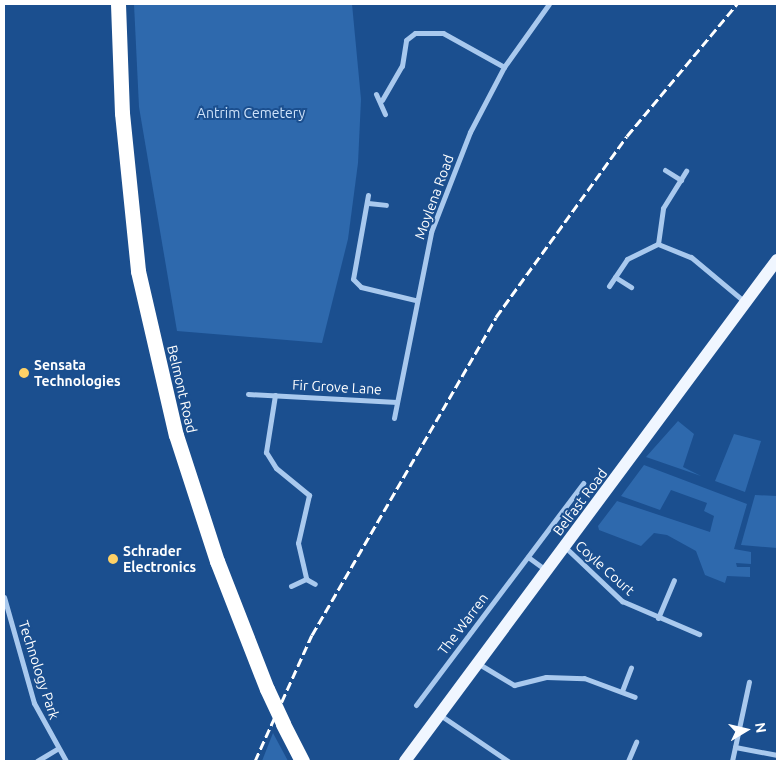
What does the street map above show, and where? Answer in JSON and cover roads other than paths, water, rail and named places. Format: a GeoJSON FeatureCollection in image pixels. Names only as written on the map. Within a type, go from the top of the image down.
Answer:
{"type":"FeatureCollection","features":[{"type":"Feature","properties":{"kind":"highway","name":"Belmont Road"},"geometry":{"type":"LineString","coordinates":[[118,4],[122,114],[138,271],[176,435],[217,561],[267,689],[302,761]]}},
{"type":"Feature","properties":{"kind":"main road","name":"Belfast Road"},"geometry":{"type":"LineString","coordinates":[[405,761],[777,260]]}},
{"type":"Feature","properties":{"kind":"street","name":"Moylena Road"},"geometry":{"type":"LineString","coordinates":[[394,418],[415,300],[431,232],[470,132],[504,67],[548,4]]}},
{"type":"Feature","properties":{"kind":"street"},"geometry":{"type":"LineString","coordinates":[[382,100],[402,66],[406,40],[415,33],[443,33],[504,67]]}},
{"type":"Feature","properties":{"kind":"street"},"geometry":{"type":"LineString","coordinates":[[376,94],[382,100],[385,114]]}},
{"type":"Feature","properties":{"kind":"street"},"geometry":{"type":"LineString","coordinates":[[665,170],[681,180]]}},
{"type":"Feature","properties":{"kind":"street"},"geometry":{"type":"LineString","coordinates":[[658,244],[663,208],[686,171]]}},
{"type":"Feature","properties":{"kind":"street"},"geometry":{"type":"LineString","coordinates":[[368,195],[353,279],[361,287],[415,300]]}},
{"type":"Feature","properties":{"kind":"street"},"geometry":{"type":"LineString","coordinates":[[368,203],[386,205]]}},
{"type":"Feature","properties":{"kind":"street"},"geometry":{"type":"LineString","coordinates":[[609,286],[627,259],[658,244],[690,257],[746,304]]}},
{"type":"Feature","properties":{"kind":"street"},"geometry":{"type":"LineString","coordinates":[[615,277],[631,287]]}},
{"type":"Feature","properties":{"kind":"street","name":"Fir Grove Lane"},"geometry":{"type":"LineString","coordinates":[[248,394],[397,402]]}},
{"type":"Feature","properties":{"kind":"street","name":"Fir Grove Lane"},"geometry":{"type":"LineString","coordinates":[[275,395],[266,452],[276,468],[309,496],[298,543],[306,579]]}},
{"type":"Feature","properties":{"kind":"street","name":"The Warren"},"geometry":{"type":"LineString","coordinates":[[416,704],[582,484]]}},
{"type":"Feature","properties":{"kind":"street","name":"Coyle Court"},"geometry":{"type":"LineString","coordinates":[[565,547],[622,602],[699,634]]}},
{"type":"Feature","properties":{"kind":"street"},"geometry":{"type":"LineString","coordinates":[[528,557],[547,571]]}},
{"type":"Feature","properties":{"kind":"street"},"geometry":{"type":"LineString","coordinates":[[291,586],[306,579],[315,584]]}},
{"type":"Feature","properties":{"kind":"street"},"geometry":{"type":"LineString","coordinates":[[658,618],[674,580]]}},
{"type":"Feature","properties":{"kind":"street","name":"Technology Park"},"geometry":{"type":"LineString","coordinates":[[4,597],[34,703],[57,749],[66,761]]}},
{"type":"Feature","properties":{"kind":"street"},"geometry":{"type":"LineString","coordinates":[[478,664],[514,685],[546,677],[584,678],[635,697]]}},
{"type":"Feature","properties":{"kind":"street"},"geometry":{"type":"LineString","coordinates":[[622,691],[631,668]]}},
{"type":"Feature","properties":{"kind":"street"},"geometry":{"type":"LineString","coordinates":[[732,761],[749,682]]}},
{"type":"Feature","properties":{"kind":"street"},"geometry":{"type":"LineString","coordinates":[[440,715],[508,761]]}},
{"type":"Feature","properties":{"kind":"street"},"geometry":{"type":"LineString","coordinates":[[628,761],[636,742]]}},
{"type":"Feature","properties":{"kind":"street"},"geometry":{"type":"LineString","coordinates":[[735,747],[777,756]]}},
{"type":"Feature","properties":{"kind":"street"},"geometry":{"type":"LineString","coordinates":[[37,761],[57,749]]}},
{"type":"Feature","properties":{"kind":"railway"},"geometry":{"type":"LineString","coordinates":[[255,761],[312,635],[496,317],[627,136],[737,4]]}},
{"type":"Feature","properties":{"kind":"place","name":"Sensata Technologies"},"geometry":{"type":"Point","coordinates":[24,373]}},
{"type":"Feature","properties":{"kind":"place","name":"Schrader Electronics"},"geometry":{"type":"Point","coordinates":[113,559]}},
{"type":"Feature","properties":{"kind":"park label","name":"Antrim Cemetery"},"geometry":{"type":"Point","coordinates":[251,113]}}]}
